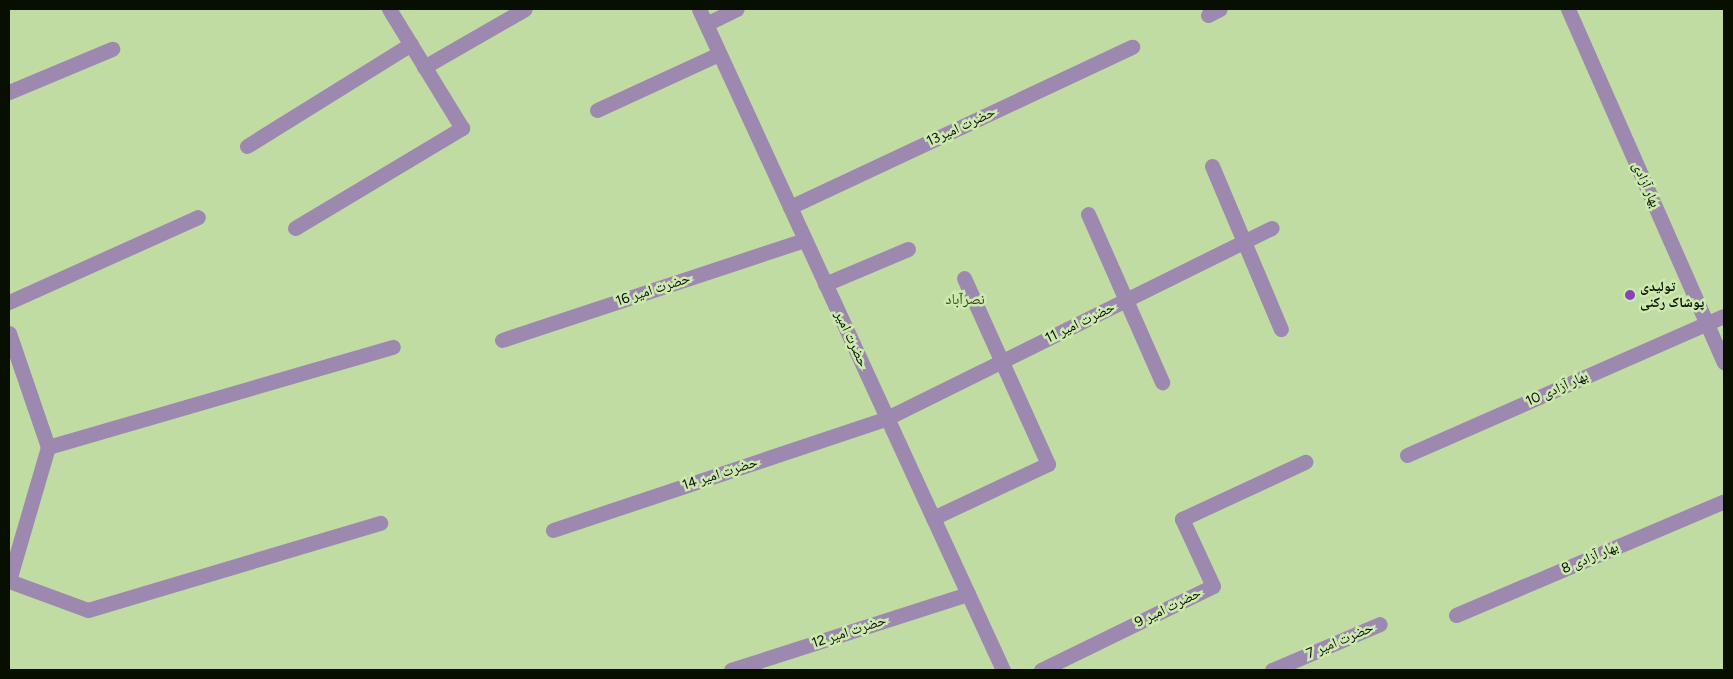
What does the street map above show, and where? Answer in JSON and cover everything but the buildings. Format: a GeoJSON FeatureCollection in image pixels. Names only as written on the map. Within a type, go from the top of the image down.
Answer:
{"type":"FeatureCollection","features":[{"type":"Feature","properties":{"kind":"street"},"geometry":{"type":"LineString","coordinates":[[295,228],[462,128],[389,9]]}},
{"type":"Feature","properties":{"kind":"street"},"geometry":{"type":"LineString","coordinates":[[424,66],[525,9]]}},
{"type":"Feature","properties":{"kind":"street","name":"حضرت امیر"},"geometry":{"type":"LineString","coordinates":[[699,9],[1003,670]]}},
{"type":"Feature","properties":{"kind":"street"},"geometry":{"type":"LineString","coordinates":[[706,24],[737,9]]}},
{"type":"Feature","properties":{"kind":"street","name":"بهار آزادی"},"geometry":{"type":"LineString","coordinates":[[1568,9],[1724,362]]}},
{"type":"Feature","properties":{"kind":"street"},"geometry":{"type":"LineString","coordinates":[[247,146],[411,44]]}},
{"type":"Feature","properties":{"kind":"street","name":"حضرت امیر13"},"geometry":{"type":"LineString","coordinates":[[790,207],[1132,47]]}},
{"type":"Feature","properties":{"kind":"street"},"geometry":{"type":"LineString","coordinates":[[9,92],[112,49]]}},
{"type":"Feature","properties":{"kind":"street"},"geometry":{"type":"LineString","coordinates":[[598,110],[719,54]]}},
{"type":"Feature","properties":{"kind":"street"},"geometry":{"type":"LineString","coordinates":[[1212,166],[1281,329]]}},
{"type":"Feature","properties":{"kind":"street"},"geometry":{"type":"LineString","coordinates":[[1088,214],[1162,382]]}},
{"type":"Feature","properties":{"kind":"street"},"geometry":{"type":"LineString","coordinates":[[9,302],[198,217]]}},
{"type":"Feature","properties":{"kind":"street","name":"حضرت امیر 11"},"geometry":{"type":"LineString","coordinates":[[887,418],[1272,228]]}},
{"type":"Feature","properties":{"kind":"street","name":"حضرت امیر 16"},"geometry":{"type":"LineString","coordinates":[[502,340],[805,240]]}},
{"type":"Feature","properties":{"kind":"street"},"geometry":{"type":"LineString","coordinates":[[826,284],[908,249]]}},
{"type":"Feature","properties":{"kind":"street"},"geometry":{"type":"LineString","coordinates":[[933,518],[1048,464],[1000,362],[964,278]]}},
{"type":"Feature","properties":{"kind":"street","name":"بهار آزادی 10"},"geometry":{"type":"LineString","coordinates":[[1407,455],[1724,316]]}},
{"type":"Feature","properties":{"kind":"street"},"geometry":{"type":"LineString","coordinates":[[9,333],[48,447],[9,581],[88,610],[380,523]]}},
{"type":"Feature","properties":{"kind":"street"},"geometry":{"type":"LineString","coordinates":[[48,447],[393,347]]}},
{"type":"Feature","properties":{"kind":"street","name":"حضرت امیر 14"},"geometry":{"type":"LineString","coordinates":[[553,530],[887,418]]}},
{"type":"Feature","properties":{"kind":"street","name":"حضرت امیر 9"},"geometry":{"type":"LineString","coordinates":[[1042,670],[1213,586],[1182,519],[1305,462]]}},
{"type":"Feature","properties":{"kind":"street","name":"بهار آزادی 8"},"geometry":{"type":"LineString","coordinates":[[1456,615],[1724,500]]}},
{"type":"Feature","properties":{"kind":"street","name":"حضرت امیر 12"},"geometry":{"type":"LineString","coordinates":[[731,670],[968,594]]}},
{"type":"Feature","properties":{"kind":"street","name":"حضرت امیر 7"},"geometry":{"type":"LineString","coordinates":[[1272,670],[1380,624]]}},
{"type":"Feature","properties":{"kind":"place","name":"تولیدی پوشاک رکنی"},"geometry":{"type":"Point","coordinates":[1630,295]}},
{"type":"Feature","properties":{"kind":"district","name":"نصرآباد"},"geometry":{"type":"Point","coordinates":[965,300]}}]}
